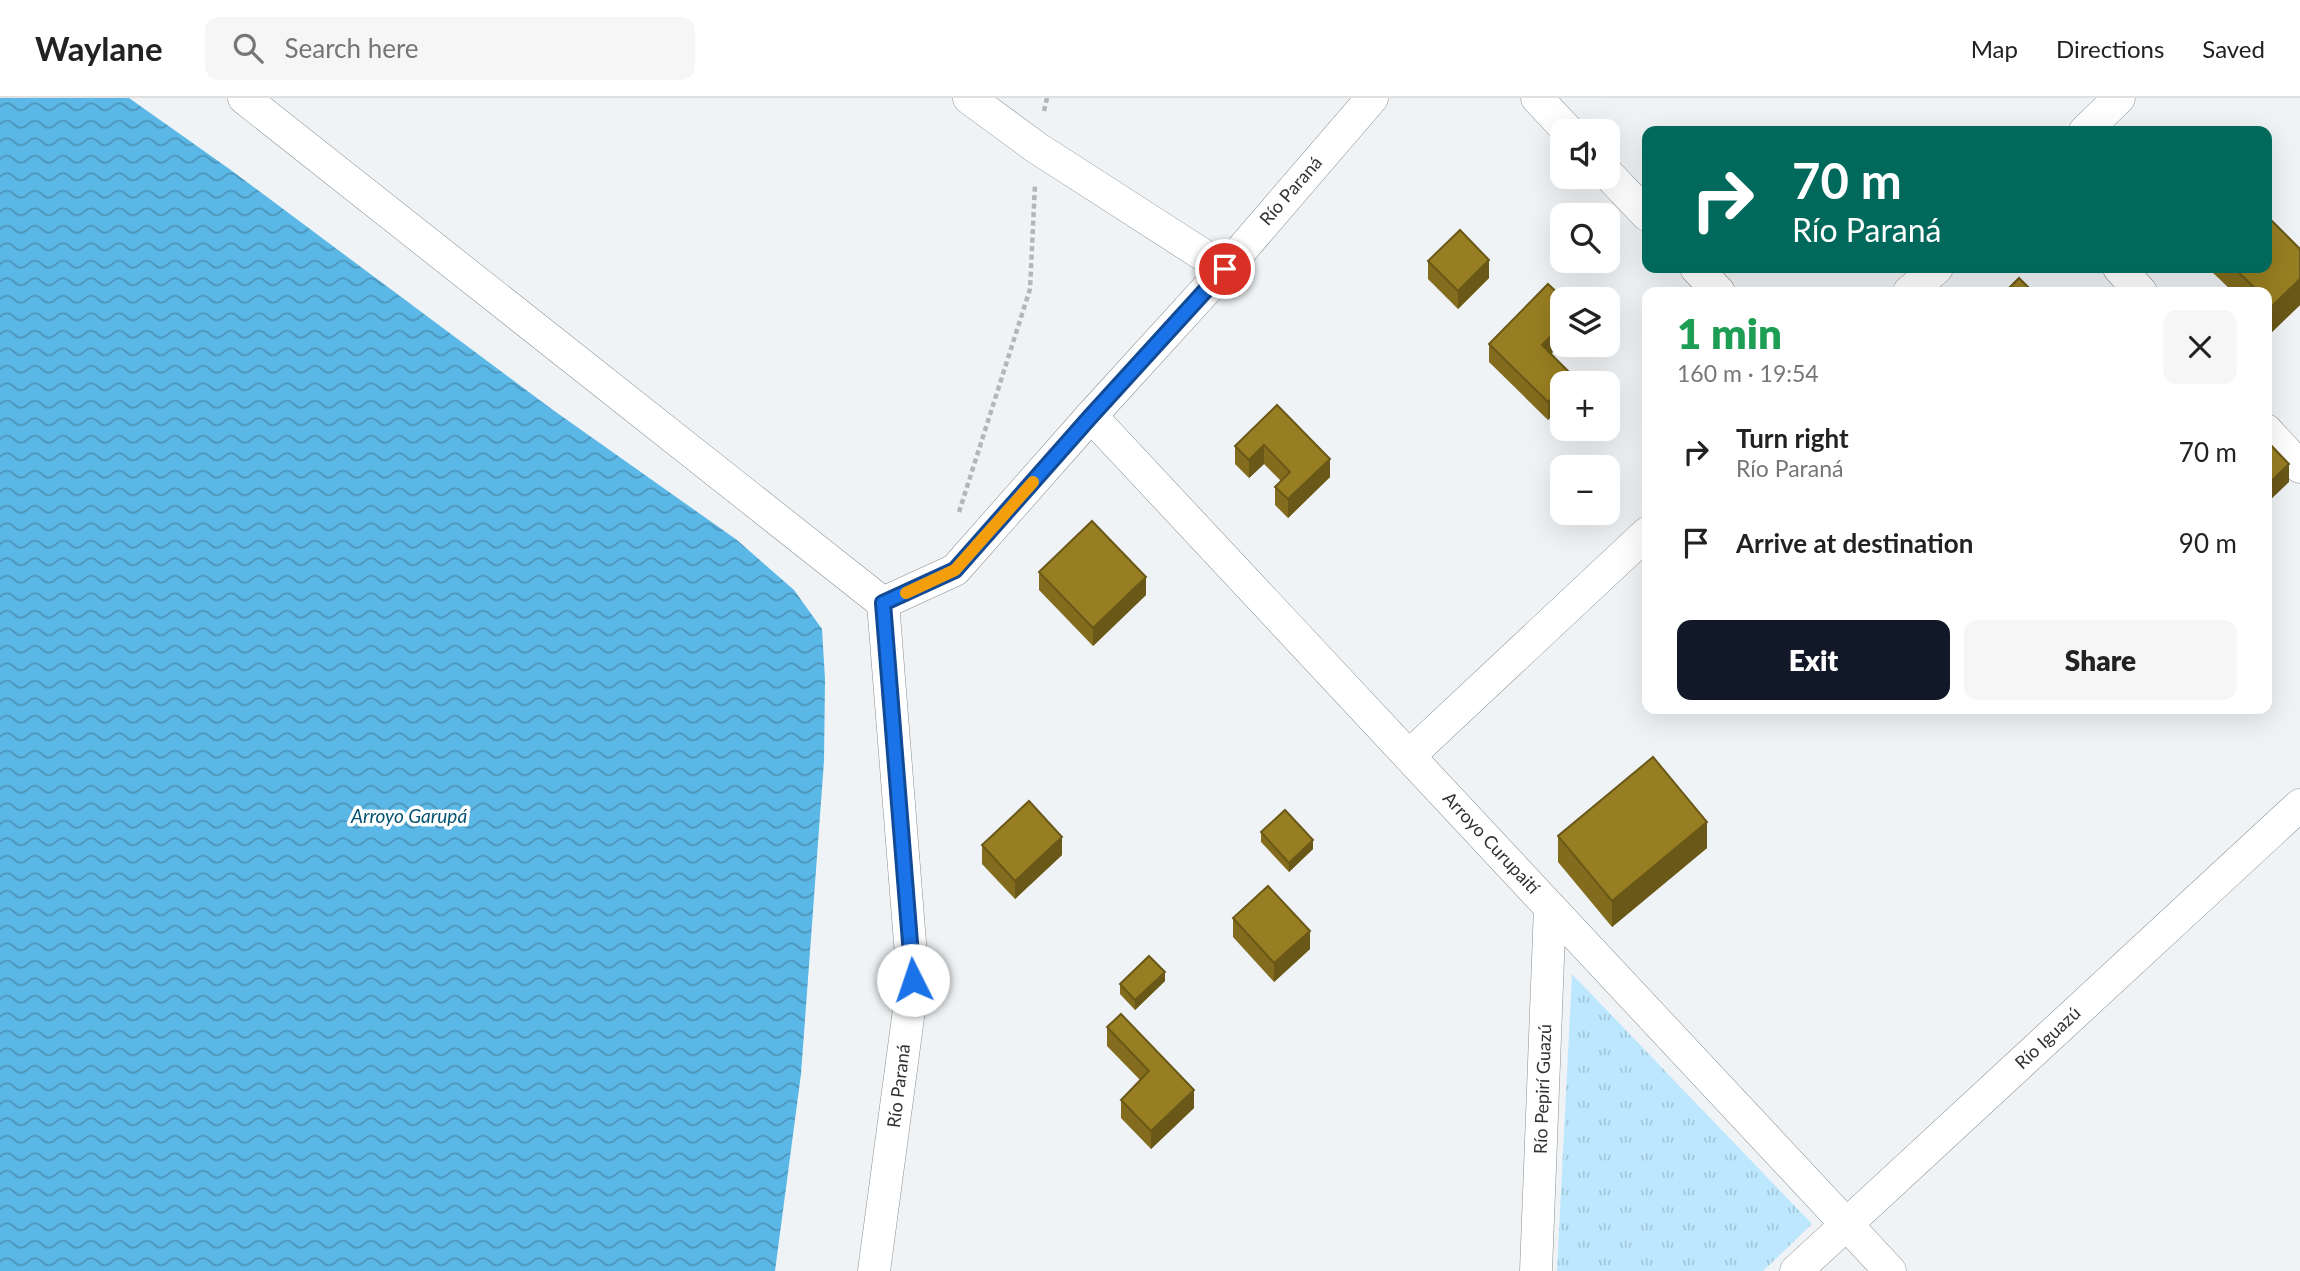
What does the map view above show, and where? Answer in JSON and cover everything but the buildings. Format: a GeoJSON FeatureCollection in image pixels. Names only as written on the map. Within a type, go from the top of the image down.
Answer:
{"type":"FeatureCollection","features":[{"type":"Feature","properties":{"kind":"street"},"geometry":{"type":"LineString","coordinates":[[244,98],[883,603]]}},
{"type":"Feature","properties":{"kind":"street"},"geometry":{"type":"LineString","coordinates":[[969,98],[1037,148],[1225,269]]}},
{"type":"Feature","properties":{"kind":"street","name":"Río Paraná"},"geometry":{"type":"LineString","coordinates":[[874,1271],[913,980],[883,603],[955,570],[1225,269],[1372,98]]}},
{"type":"Feature","properties":{"kind":"street"},"geometry":{"type":"LineString","coordinates":[[1537,98],[1557,119]]}},
{"type":"Feature","properties":{"kind":"street"},"geometry":{"type":"LineString","coordinates":[[2090,126],[2119,98]]}},
{"type":"Feature","properties":{"kind":"street"},"geometry":{"type":"LineString","coordinates":[[1620,187],[1642,210]]}},
{"type":"Feature","properties":{"kind":"street"},"geometry":{"type":"LineString","coordinates":[[1701,273],[1714,287]]}},
{"type":"Feature","properties":{"kind":"street"},"geometry":{"type":"LineString","coordinates":[[1915,287],[1931,273]]}},
{"type":"Feature","properties":{"kind":"street"},"geometry":{"type":"LineString","coordinates":[[2124,273],[2136,287]]}},
{"type":"Feature","properties":{"kind":"street","name":"Arroyo Curupaití"},"geometry":{"type":"LineString","coordinates":[[1091,416],[1890,1271]]}},
{"type":"Feature","properties":{"kind":"street"},"geometry":{"type":"LineString","coordinates":[[2272,437],[2300,467]]}},
{"type":"Feature","properties":{"kind":"street"},"geometry":{"type":"LineString","coordinates":[[1409,756],[1642,538]]}},
{"type":"Feature","properties":{"kind":"street","name":"Río Iguazú"},"geometry":{"type":"LineString","coordinates":[[1796,1271],[2300,805]]}},
{"type":"Feature","properties":{"kind":"street","name":"Río Pepirí Guazú"},"geometry":{"type":"LineString","coordinates":[[1536,1271],[1550,907]]}},
{"type":"Feature","properties":{"kind":"path"},"geometry":{"type":"LineString","coordinates":[[955,525],[1030,289],[1037,148],[1047,98]]}},
{"type":"Feature","properties":{"kind":"green space"},"geometry":{"type":"Polygon","coordinates":[[[1572,974],[1812,1224],[1763,1271],[1557,1271],[1572,974]]]}},
{"type":"Feature","properties":{"kind":"water","name":"Arroyo Garupá"},"geometry":{"type":"Polygon","coordinates":[[[0,98],[129,98],[228,168],[553,410],[737,540],[794,590],[822,629],[825,679],[824,761],[801,1074],[775,1271],[0,1271],[0,98]]]}},
{"type":"Feature","properties":{"kind":"slow traffic"},"geometry":{"type":"LineString","coordinates":[[906,593],[955,570],[1033,482]]}},
{"type":"Feature","properties":{"kind":"route"},"geometry":{"type":"LineString","coordinates":[[913,980],[883,603],[955,570],[1225,269]]}}]}
